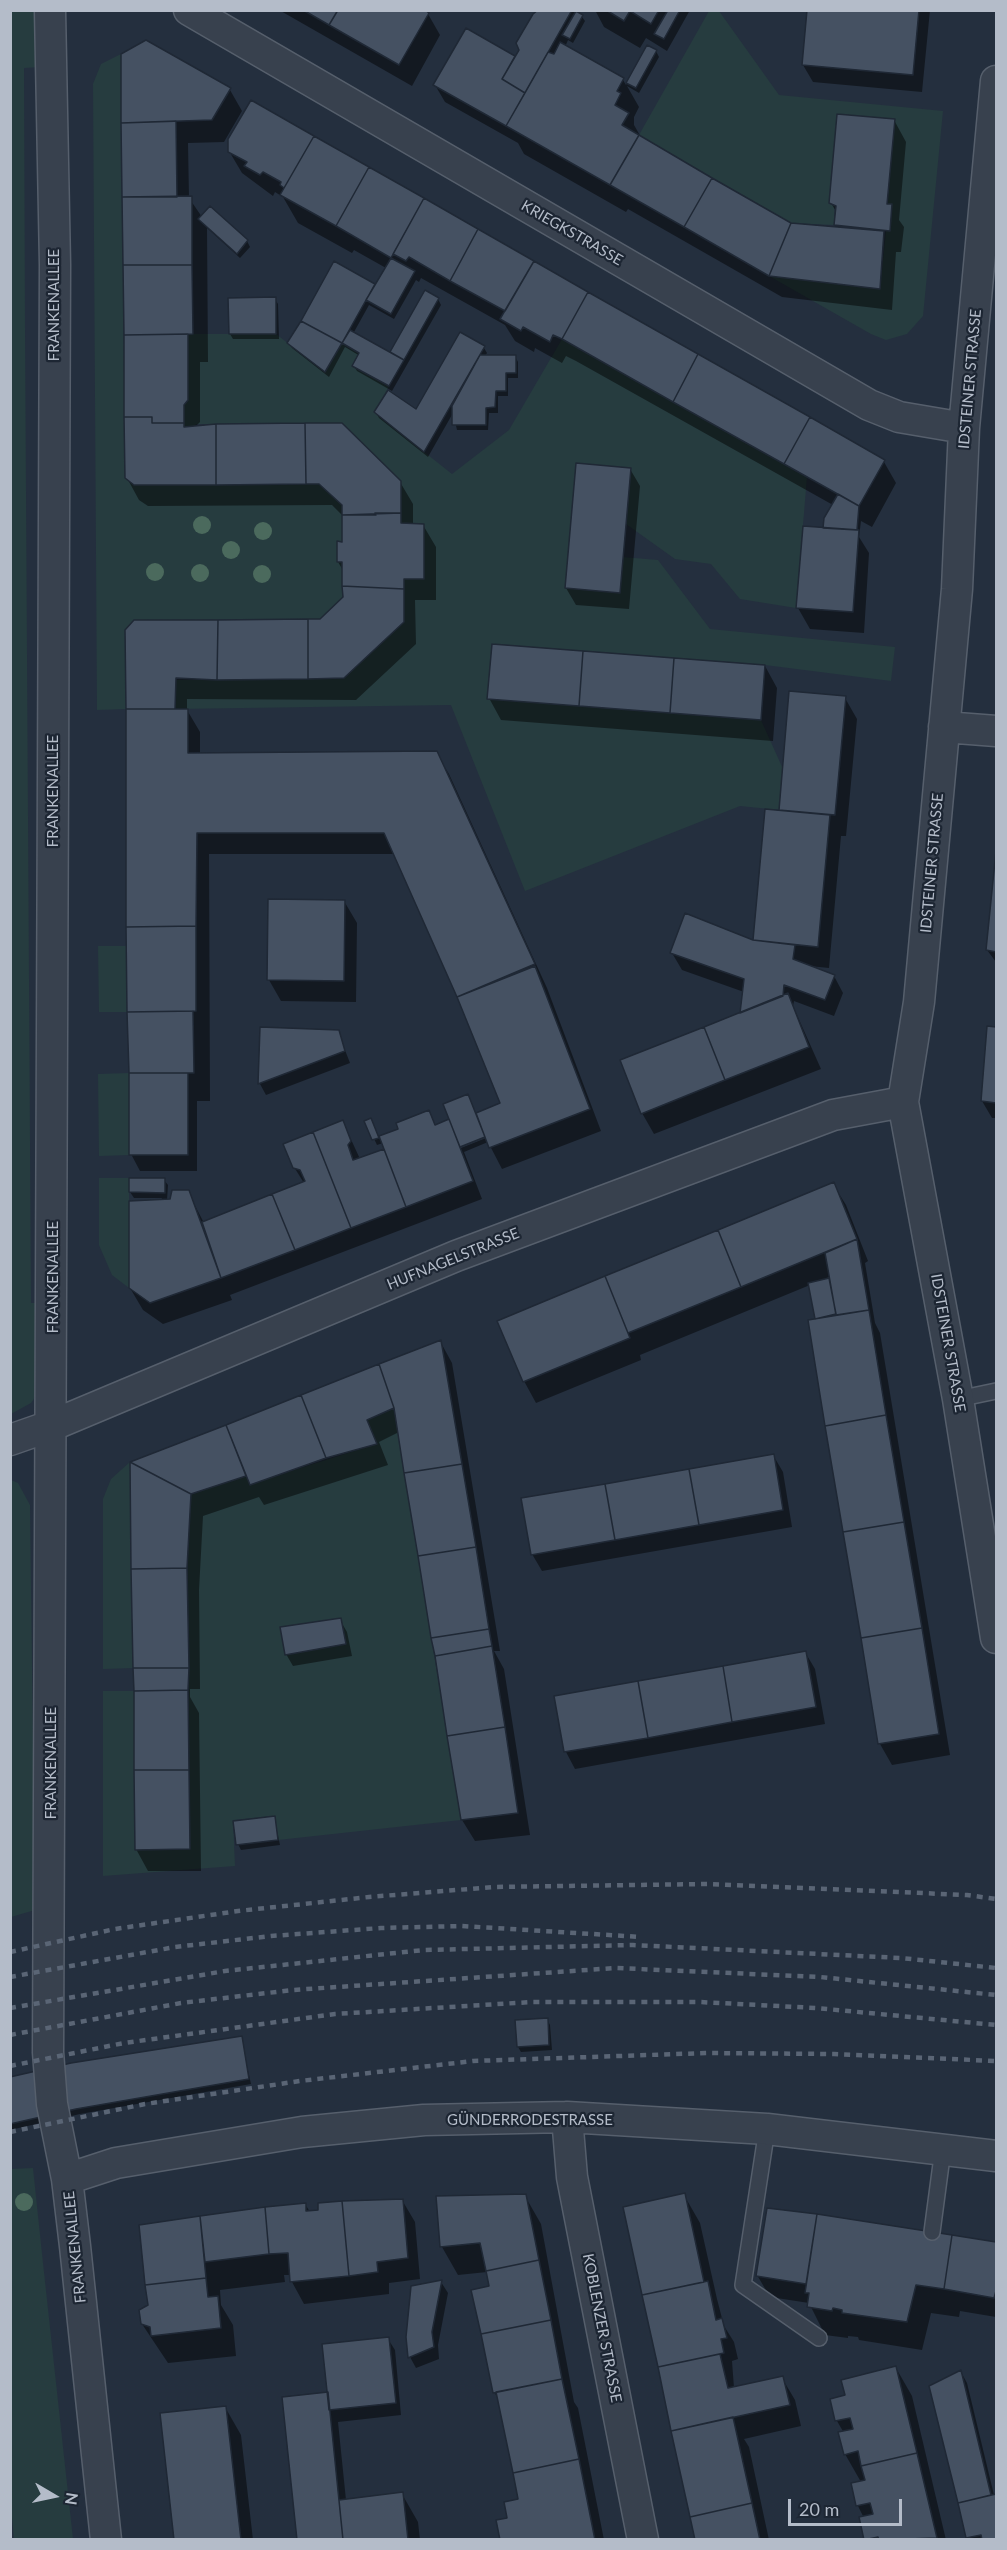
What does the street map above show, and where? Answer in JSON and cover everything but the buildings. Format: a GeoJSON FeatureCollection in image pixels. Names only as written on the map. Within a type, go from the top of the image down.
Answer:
{"type":"FeatureCollection","features":[{"type":"Feature","properties":{"kind":"street","name":"FRANKENALLEE"},"geometry":{"type":"LineString","coordinates":[[50,10],[55,265],[53,1425],[48,2052],[52,2104],[67,2179],[106,2540]]}},
{"type":"Feature","properties":{"kind":"street","name":"KRIEGKSTRASSE"},"geometry":{"type":"LineString","coordinates":[[189,10],[868,405],[899,417],[964,428]]}},
{"type":"Feature","properties":{"kind":"street","name":"IDSTEINER STRASSE"},"geometry":{"type":"LineString","coordinates":[[996,81],[964,428],[957,589],[919,1002],[903,1102],[958,1399],[996,1638]]}},
{"type":"Feature","properties":{"kind":"street"},"geometry":{"type":"LineString","coordinates":[[944,727],[996,731]]}},
{"type":"Feature","properties":{"kind":"street","name":"HUFNAGELSTRASSE"},"geometry":{"type":"LineString","coordinates":[[10,1440],[53,1425],[456,1256],[833,1114],[903,1102]]}},
{"type":"Feature","properties":{"kind":"street","name":"GÜNDERRODESTRASSE"},"geometry":{"type":"LineString","coordinates":[[67,2179],[116,2163],[302,2132],[424,2120],[567,2116],[767,2129],[996,2156]]}},
{"type":"Feature","properties":{"kind":"street","name":"KOBLENZER STRASSE"},"geometry":{"type":"LineString","coordinates":[[567,2116],[572,2177],[643,2540]]}},
{"type":"Feature","properties":{"kind":"lane"},"geometry":{"type":"LineString","coordinates":[[958,1399],[996,1391]]}},
{"type":"Feature","properties":{"kind":"lane"},"geometry":{"type":"LineString","coordinates":[[767,2129],[743,2285],[819,2338]]}},
{"type":"Feature","properties":{"kind":"lane"},"geometry":{"type":"LineString","coordinates":[[932,2232],[942,2149]]}},
{"type":"Feature","properties":{"kind":"green space"},"geometry":{"type":"Polygon","coordinates":[[[10,11],[40,11],[40,67],[24,68],[25,329],[31,1303],[46,1303],[47,1380],[31,1403],[11,1414],[10,11]]]}},
{"type":"Feature","properties":{"kind":"green space"},"geometry":{"type":"Polygon","coordinates":[[[709,11],[719,11],[779,95],[943,111],[923,316],[907,334],[886,340],[871,334],[769,276],[880,289],[886,231],[890,231],[892,204],[887,204],[894,119],[837,115],[834,225],[791,223],[639,135],[709,11]]]}},
{"type":"Feature","properties":{"kind":"green space"},"geometry":{"type":"Polygon","coordinates":[[[121,54],[125,478],[134,485],[319,484],[342,505],[342,542],[337,542],[337,562],[342,562],[343,597],[320,619],[134,620],[125,630],[126,709],[97,710],[93,84],[101,64],[121,54]]]}},
{"type":"Feature","properties":{"kind":"green space"},"geometry":{"type":"Polygon","coordinates":[[[188,334],[276,334],[325,372],[342,343],[359,353],[352,366],[389,386],[375,413],[452,474],[509,430],[562,339],[807,477],[796,608],[740,599],[711,564],[675,559],[626,524],[630,468],[576,464],[565,588],[620,593],[623,557],[658,560],[710,629],[895,647],[891,681],[765,665],[492,644],[488,699],[761,720],[783,769],[779,810],[740,806],[525,891],[451,705],[175,709],[175,680],[344,678],[404,622],[404,579],[424,578],[424,524],[401,523],[401,481],[342,424],[196,424],[195,427],[184,427],[184,405],[188,400],[188,334]]]}},
{"type":"Feature","properties":{"kind":"green space"},"geometry":{"type":"Polygon","coordinates":[[[98,946],[127,946],[127,1012],[99,1012],[98,946]]]}},
{"type":"Feature","properties":{"kind":"green space"},"geometry":{"type":"Polygon","coordinates":[[[129,1073],[129,1155],[99,1156],[98,1074],[129,1073]]]}},
{"type":"Feature","properties":{"kind":"green space"},"geometry":{"type":"Polygon","coordinates":[[[99,1178],[129,1178],[129,1288],[112,1275],[99,1245],[99,1178]]]}},
{"type":"Feature","properties":{"kind":"green space"},"geometry":{"type":"Polygon","coordinates":[[[394,1408],[461,1820],[278,1840],[275,1816],[233,1820],[235,1866],[103,1876],[103,1691],[134,1691],[135,1850],[190,1849],[187,1568],[191,1494],[246,1476],[250,1484],[376,1444],[367,1420],[394,1408]],[[341,1619],[281,1627],[285,1655],[346,1644],[341,1619]]]}},
{"type":"Feature","properties":{"kind":"green space"},"geometry":{"type":"Polygon","coordinates":[[[130,1462],[133,1668],[103,1669],[103,1499],[111,1479],[130,1462]]]}},
{"type":"Feature","properties":{"kind":"green space"},"geometry":{"type":"Polygon","coordinates":[[[11,1480],[18,1483],[30,1505],[35,1910],[11,1917],[11,1480]]]}},
{"type":"Feature","properties":{"kind":"green space"},"geometry":{"type":"Polygon","coordinates":[[[33,2168],[73,2539],[14,2539],[10,2495],[11,2169],[33,2168]]]}},
{"type":"Feature","properties":{"kind":"railway"},"geometry":{"type":"LineString","coordinates":[[10,1952],[115,1929],[238,1911],[494,1887],[709,1884],[967,1895],[996,1899]]}},
{"type":"Feature","properties":{"kind":"railway"},"geometry":{"type":"LineString","coordinates":[[10,1977],[175,1947],[271,1936],[381,1928],[462,1926],[641,1937]]}},
{"type":"Feature","properties":{"kind":"railway"},"geometry":{"type":"LineString","coordinates":[[10,2008],[225,1971],[424,1950],[633,1945],[901,1958],[996,1968]]}},
{"type":"Feature","properties":{"kind":"railway"},"geometry":{"type":"LineString","coordinates":[[10,2035],[181,2003],[293,1990],[616,1968],[820,1977],[996,1995]]}},
{"type":"Feature","properties":{"kind":"railway"},"geometry":{"type":"LineString","coordinates":[[10,2066],[124,2043],[335,2014],[532,2002],[700,2002],[816,2008],[996,2025]]}},
{"type":"Feature","properties":{"kind":"railway"},"geometry":{"type":"LineString","coordinates":[[10,2132],[145,2104],[300,2081],[473,2061],[707,2053],[834,2054],[996,2061]]}}]}
